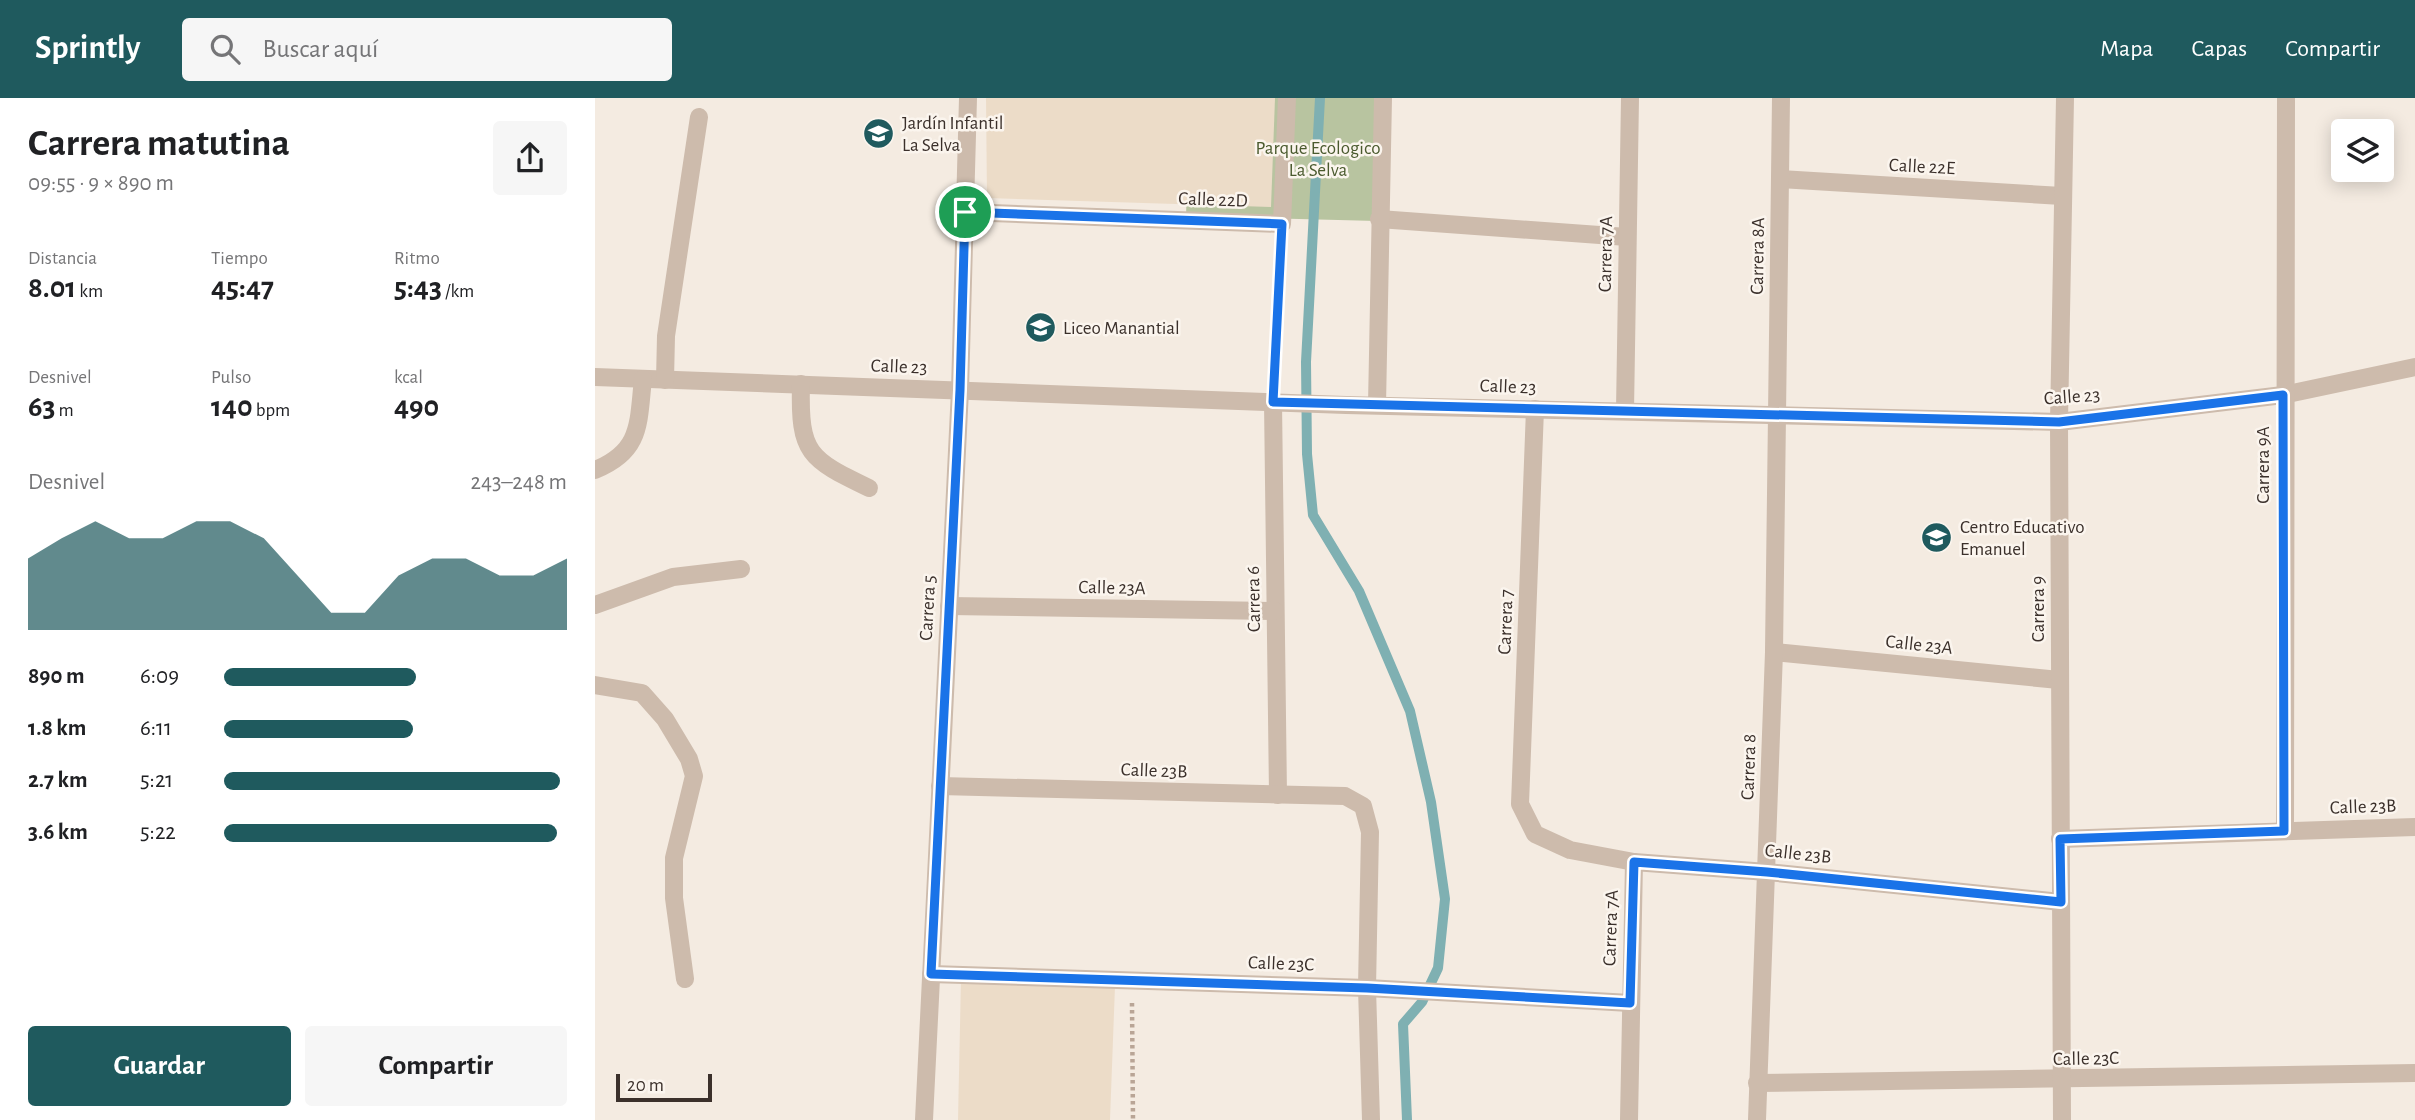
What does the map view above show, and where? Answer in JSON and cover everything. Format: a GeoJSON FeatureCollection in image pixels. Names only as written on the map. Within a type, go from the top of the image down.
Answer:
{"type":"FeatureCollection","features":[{"type":"Feature","properties":{"kind":"street","name":"Carrera 5"},"geometry":{"type":"LineString","coordinates":[[924,1120],[960,390],[968,98]]}},
{"type":"Feature","properties":{"kind":"street"},"geometry":{"type":"LineString","coordinates":[[1282,224],[1287,98]]}},
{"type":"Feature","properties":{"kind":"street"},"geometry":{"type":"LineString","coordinates":[[1377,405],[1383,98]]}},
{"type":"Feature","properties":{"kind":"street","name":"Carrera 7A"},"geometry":{"type":"LineString","coordinates":[[1625,411],[1630,98]]}},
{"type":"Feature","properties":{"kind":"street","name":"Carrera 8A"},"geometry":{"type":"LineString","coordinates":[[1777,414],[1781,98]]}},
{"type":"Feature","properties":{"kind":"street","name":"Carrera 9"},"geometry":{"type":"LineString","coordinates":[[2062,1120],[2059,422],[2065,98]]}},
{"type":"Feature","properties":{"kind":"street","name":"Carrera 9A"},"geometry":{"type":"LineString","coordinates":[[2284,831],[2283,395],[2286,98]]}},
{"type":"Feature","properties":{"kind":"street"},"geometry":{"type":"LineString","coordinates":[[665,380],[666,336],[699,117]]}},
{"type":"Feature","properties":{"kind":"street","name":"Calle 22E"},"geometry":{"type":"LineString","coordinates":[[1780,179],[2062,196]]}},
{"type":"Feature","properties":{"kind":"street","name":"Calle 22D"},"geometry":{"type":"LineString","coordinates":[[965,212],[1282,224]]}},
{"type":"Feature","properties":{"kind":"street"},"geometry":{"type":"LineString","coordinates":[[1379,219],[1627,237]]}},
{"type":"Feature","properties":{"kind":"street","name":"Calle 23"},"geometry":{"type":"LineString","coordinates":[[595,377],[1346,405],[2059,422],[2283,395],[2415,368]]}},
{"type":"Feature","properties":{"kind":"street"},"geometry":{"type":"LineString","coordinates":[[595,470],[611,463],[629,448],[636,437],[643,379]]}},
{"type":"Feature","properties":{"kind":"street"},"geometry":{"type":"LineString","coordinates":[[801,384],[800,420],[806,445],[821,465],[869,488]]}},
{"type":"Feature","properties":{"kind":"street","name":"Carrera 6"},"geometry":{"type":"LineString","coordinates":[[1278,795],[1275,611],[1280,402]]}},
{"type":"Feature","properties":{"kind":"street","name":"Carrera 7"},"geometry":{"type":"LineString","coordinates":[[1535,409],[1520,804],[1535,834]]}},
{"type":"Feature","properties":{"kind":"street","name":"Carrera 8"},"geometry":{"type":"LineString","coordinates":[[1757,1120],[1774,652],[1777,414]]}},
{"type":"Feature","properties":{"kind":"street"},"geometry":{"type":"LineString","coordinates":[[595,605],[673,577],[741,569]]}},
{"type":"Feature","properties":{"kind":"street","name":"Calle 23A"},"geometry":{"type":"LineString","coordinates":[[949,606],[1275,611]]}},
{"type":"Feature","properties":{"kind":"street","name":"Calle 23A"},"geometry":{"type":"LineString","coordinates":[[1774,652],[2059,680]]}},
{"type":"Feature","properties":{"kind":"street"},"geometry":{"type":"LineString","coordinates":[[595,685],[642,693],[665,719],[689,759],[694,776],[674,858],[674,898],[685,979]]}},
{"type":"Feature","properties":{"kind":"street","name":"Calle 23B"},"geometry":{"type":"LineString","coordinates":[[940,786],[1345,796],[1363,806],[1370,832],[1367,988]]}},
{"type":"Feature","properties":{"kind":"street","name":"Calle 23B"},"geometry":{"type":"LineString","coordinates":[[2060,839],[2415,827]]}},
{"type":"Feature","properties":{"kind":"street","name":"Calle 23B"},"geometry":{"type":"LineString","coordinates":[[1535,834],[1570,850],[1634,862],[1767,872],[2061,902]]}},
{"type":"Feature","properties":{"kind":"street","name":"Carrera 7A"},"geometry":{"type":"LineString","coordinates":[[1629,1120],[1634,862]]}},
{"type":"Feature","properties":{"kind":"street","name":"Calle 23C"},"geometry":{"type":"LineString","coordinates":[[931,974],[1367,988],[1630,1003]]}},
{"type":"Feature","properties":{"kind":"street"},"geometry":{"type":"LineString","coordinates":[[1367,988],[1371,1120]]}},
{"type":"Feature","properties":{"kind":"street","name":"Calle 23C"},"geometry":{"type":"LineString","coordinates":[[1758,1083],[2062,1081],[2415,1073]]}},
{"type":"Feature","properties":{"kind":"path"},"geometry":{"type":"LineString","coordinates":[[1280,402],[1282,224]]}},
{"type":"Feature","properties":{"kind":"path"},"geometry":{"type":"LineString","coordinates":[[1132,981],[1133,1120]]}},
{"type":"Feature","properties":{"kind":"green space","name":"Parque Ecologico La Selva"},"geometry":{"type":"Polygon","coordinates":[[[1190,98],[1381,98],[1377,221],[1186,216],[1190,98]]]}},
{"type":"Feature","properties":{"kind":"shaded area"},"geometry":{"type":"Polygon","coordinates":[[[986,98],[1275,98],[1271,207],[987,198],[986,98]]]}},
{"type":"Feature","properties":{"kind":"shaded area"},"geometry":{"type":"Polygon","coordinates":[[[961,979],[1115,986],[1110,1120],[958,1120],[961,979]]]}},
{"type":"Feature","properties":{"kind":"waterway"},"geometry":{"type":"LineString","coordinates":[[1320,98],[1306,362],[1307,454],[1313,515],[1359,591],[1410,711],[1431,802],[1445,899],[1438,968],[1422,1002],[1403,1024],[1407,1120]]}},
{"type":"Feature","properties":{"kind":"place","name":"Jardín Infantil La Selva"},"geometry":{"type":"Point","coordinates":[879,134]}},
{"type":"Feature","properties":{"kind":"place","name":"Liceo Manantial"},"geometry":{"type":"Point","coordinates":[1040,328]}},
{"type":"Feature","properties":{"kind":"place","name":"Centro Educativo Emanuel"},"geometry":{"type":"Point","coordinates":[1937,538]}},
{"type":"Feature","properties":{"kind":"route"},"geometry":{"type":"LineString","coordinates":[[965,212],[1282,224],[1273,402],[2059,422],[2283,395],[2284,831],[2060,839],[2061,902],[1767,872],[1634,862],[1630,1003],[1367,988],[931,974],[960,390],[965,212]]}}]}
